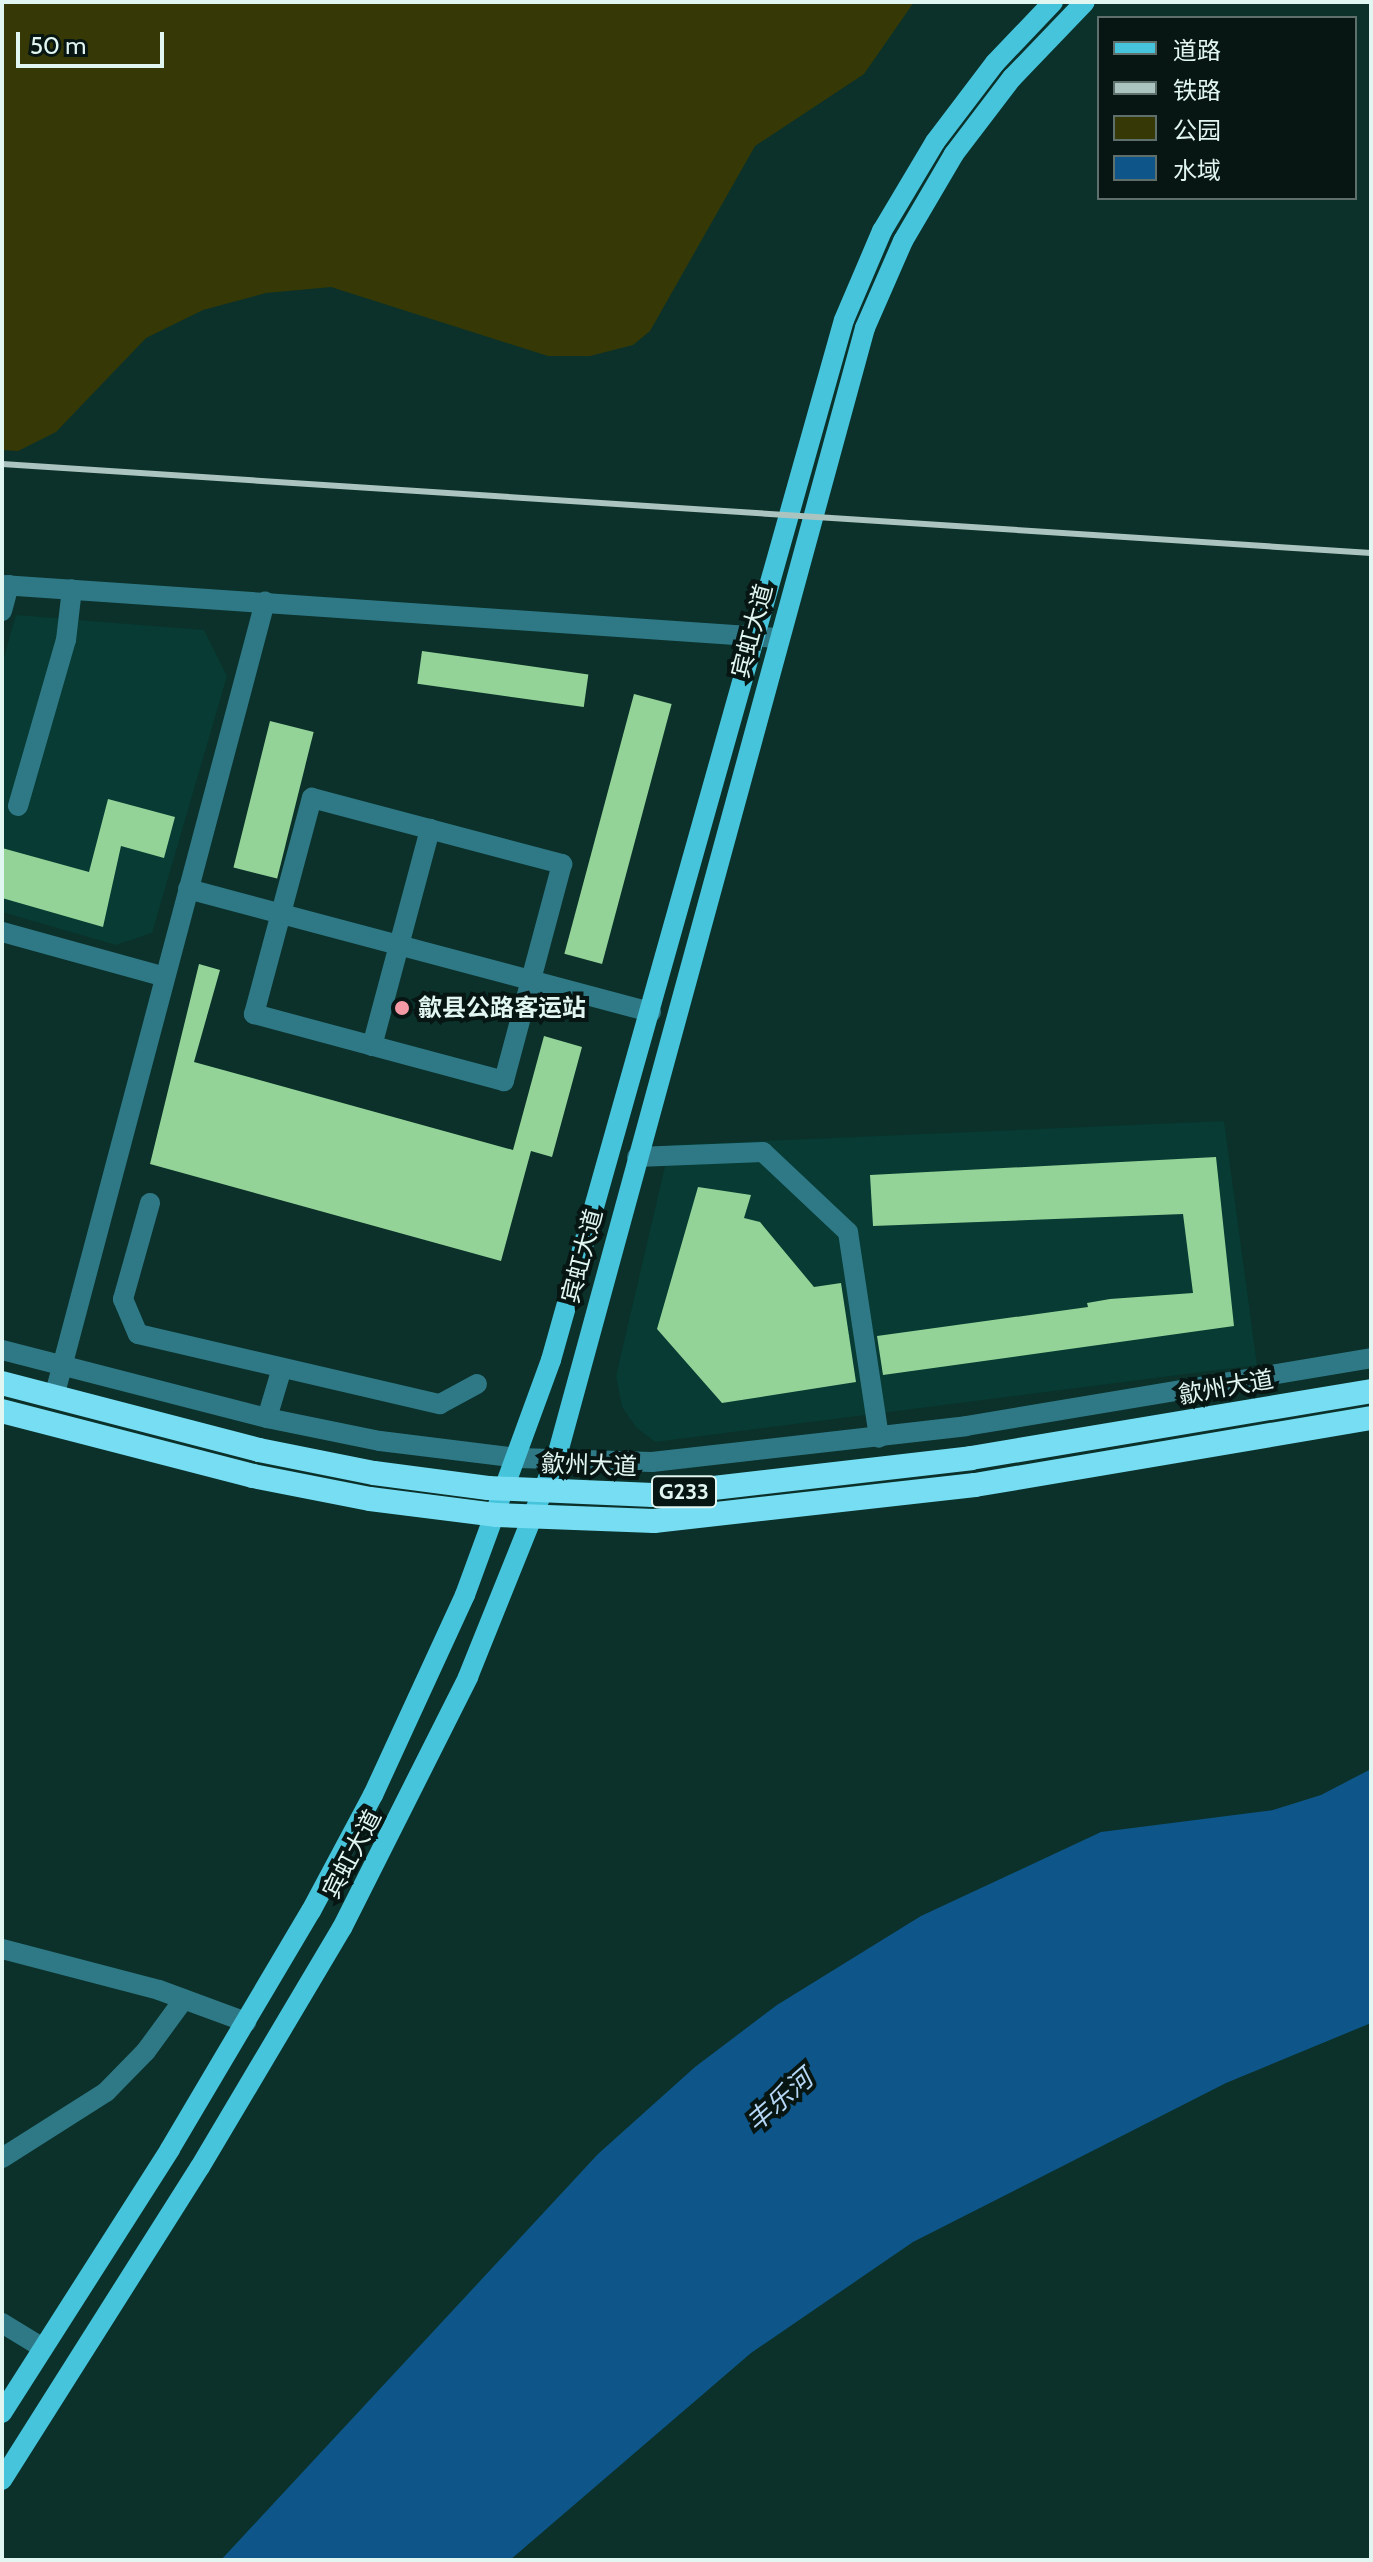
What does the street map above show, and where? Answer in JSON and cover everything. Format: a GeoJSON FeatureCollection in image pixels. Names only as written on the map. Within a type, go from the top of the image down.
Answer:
{"type":"FeatureCollection","features":[{"type":"Feature","properties":{"kind":"highway","name":"歙州大道"},"geometry":{"type":"LineString","coordinates":[[2,1383],[317,1463],[506,1489],[653,1495],[854,1474],[1371,1391]]}},
{"type":"Feature","properties":{"kind":"highway","name":"G233"},"geometry":{"type":"LineString","coordinates":[[2,1411],[311,1489],[497,1515],[654,1521],[858,1501],[1371,1418]]}},
{"type":"Feature","properties":{"kind":"main road","name":"宾虹大道"},"geometry":{"type":"LineString","coordinates":[[2,2413],[246,2022],[373,1795],[497,1515],[518,1458],[651,1012],[829,364],[877,242],[907,186],[958,110],[1053,2]]}},
{"type":"Feature","properties":{"kind":"main road","name":"宾虹大道"},"geometry":{"type":"LineString","coordinates":[[2,2480],[200,2167],[356,1903],[468,1677],[555,1460],[850,371],[903,241],[983,113],[1085,2]]}},
{"type":"Feature","properties":{"kind":"street"},"geometry":{"type":"LineString","coordinates":[[2,611],[6,585],[755,634],[778,638]]}},
{"type":"Feature","properties":{"kind":"street"},"geometry":{"type":"LineString","coordinates":[[18,806],[66,640],[72,589]]}},
{"type":"Feature","properties":{"kind":"street"},"geometry":{"type":"LineString","coordinates":[[54,1397],[265,602]]}},
{"type":"Feature","properties":{"kind":"street"},"geometry":{"type":"LineString","coordinates":[[312,798],[562,864],[504,1081],[254,1014],[281,913],[312,798]]}},
{"type":"Feature","properties":{"kind":"street"},"geometry":{"type":"LineString","coordinates":[[372,1046],[430,829]]}},
{"type":"Feature","properties":{"kind":"street"},"geometry":{"type":"LineString","coordinates":[[188,889],[651,1012]]}},
{"type":"Feature","properties":{"kind":"street"},"geometry":{"type":"LineString","coordinates":[[2,932],[165,977]]}},
{"type":"Feature","properties":{"kind":"street"},"geometry":{"type":"LineString","coordinates":[[637,1157],[763,1152],[848,1232],[879,1438]]}},
{"type":"Feature","properties":{"kind":"street"},"geometry":{"type":"LineString","coordinates":[[150,1203],[123,1299],[138,1334],[440,1404],[477,1384]]}},
{"type":"Feature","properties":{"kind":"street"},"geometry":{"type":"LineString","coordinates":[[2,1350],[267,1418],[380,1441],[518,1458],[652,1462],[879,1438],[1371,1358]]}},
{"type":"Feature","properties":{"kind":"street"},"geometry":{"type":"LineString","coordinates":[[267,1418],[282,1368]]}},
{"type":"Feature","properties":{"kind":"street"},"geometry":{"type":"LineString","coordinates":[[2,1949],[184,1999],[246,2022]]}},
{"type":"Feature","properties":{"kind":"street"},"geometry":{"type":"LineString","coordinates":[[2,2158],[106,2092],[146,2051],[184,1999]]}},
{"type":"Feature","properties":{"kind":"street"},"geometry":{"type":"LineString","coordinates":[[2,2323],[43,2348]]}},
{"type":"Feature","properties":{"kind":"shaded area"},"geometry":{"type":"Polygon","coordinates":[[[16,615],[204,630],[227,676],[152,933],[116,945],[2,912],[2,664],[16,615]]]}},
{"type":"Feature","properties":{"kind":"shaded area"},"geometry":{"type":"Polygon","coordinates":[[[1224,1121],[1257,1365],[655,1442],[636,1427],[622,1407],[616,1376],[670,1145],[1224,1121]]]}},
{"type":"Feature","properties":{"kind":"green space"},"geometry":{"type":"Polygon","coordinates":[[[2,2],[914,2],[864,74],[755,146],[650,331],[633,345],[590,356],[548,356],[331,287],[266,293],[203,310],[146,338],[56,432],[18,451],[2,450],[2,2]]]}},
{"type":"Feature","properties":{"kind":"water","name":"丰乐河"},"geometry":{"type":"Polygon","coordinates":[[[1371,1769],[1371,2023],[1226,2083],[913,2242],[751,2353],[510,2560],[221,2560],[598,2154],[695,2067],[777,2005],[921,1916],[1101,1832],[1273,1810],[1321,1795],[1371,1769]]]}},
{"type":"Feature","properties":{"kind":"building"},"geometry":{"type":"Polygon","coordinates":[[[422,651],[588,674],[584,707],[417,684],[422,651]]]}},
{"type":"Feature","properties":{"kind":"building"},"geometry":{"type":"Polygon","coordinates":[[[634,694],[672,704],[602,964],[564,954],[634,694]]]}},
{"type":"Feature","properties":{"kind":"building"},"geometry":{"type":"Polygon","coordinates":[[[270,721],[314,732],[277,878],[233,868],[270,721]]]}},
{"type":"Feature","properties":{"kind":"building"},"geometry":{"type":"Polygon","coordinates":[[[108,799],[175,817],[164,858],[121,846],[103,927],[2,898],[2,848],[89,872],[108,799]]]}},
{"type":"Feature","properties":{"kind":"building"},"geometry":{"type":"Polygon","coordinates":[[[199,964],[220,970],[194,1062],[513,1150],[544,1036],[582,1047],[552,1157],[531,1151],[501,1261],[150,1164],[199,964]]]}},
{"type":"Feature","properties":{"kind":"building"},"geometry":{"type":"Polygon","coordinates":[[[1216,1157],[1234,1326],[883,1375],[877,1336],[1088,1307],[1087,1303],[1110,1299],[1193,1293],[1183,1214],[873,1226],[870,1175],[1216,1157]]]}},
{"type":"Feature","properties":{"kind":"building"},"geometry":{"type":"Polygon","coordinates":[[[698,1187],[751,1195],[744,1218],[760,1222],[814,1287],[841,1283],[856,1382],[722,1403],[657,1329],[698,1187]]]}},
{"type":"Feature","properties":{"kind":"railway"},"geometry":{"type":"LineString","coordinates":[[2,464],[1371,553]]}},
{"type":"Feature","properties":{"kind":"place","name":"歙县公路客运站"},"geometry":{"type":"Point","coordinates":[402,1008]}}]}
